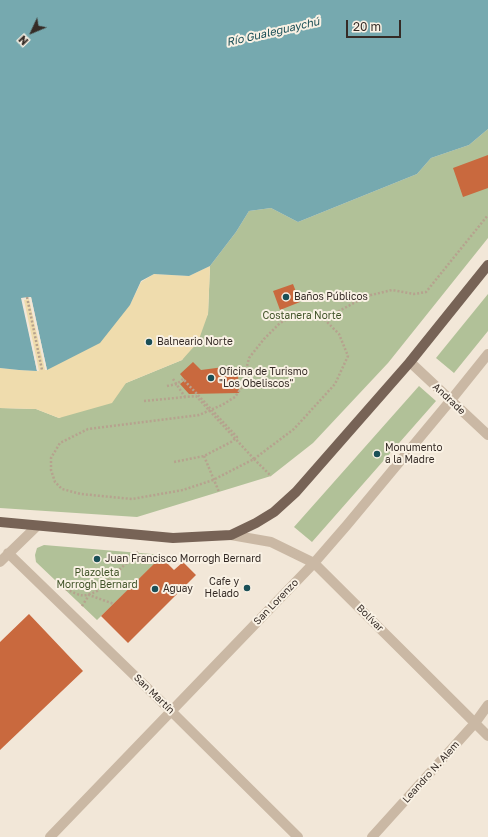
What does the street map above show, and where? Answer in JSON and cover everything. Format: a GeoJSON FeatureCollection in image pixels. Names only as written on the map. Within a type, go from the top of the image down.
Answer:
{"type":"FeatureCollection","features":[{"type":"Feature","properties":{"kind":"main road"},"geometry":{"type":"LineString","coordinates":[[0,522],[173,538],[231,535],[256,523],[274,512],[296,492],[410,362],[488,265]]}},
{"type":"Feature","properties":{"kind":"street","name":"San Lorenzo"},"geometry":{"type":"LineString","coordinates":[[50,837],[314,563],[488,354]]}},
{"type":"Feature","properties":{"kind":"street","name":"Andrade"},"geometry":{"type":"LineString","coordinates":[[410,362],[488,435]]}},
{"type":"Feature","properties":{"kind":"street"},"geometry":{"type":"LineString","coordinates":[[0,562],[37,526]]}},
{"type":"Feature","properties":{"kind":"street","name":"Bolívar"},"geometry":{"type":"LineString","coordinates":[[231,535],[271,542],[314,563],[488,736]]}},
{"type":"Feature","properties":{"kind":"street","name":"San Martín"},"geometry":{"type":"LineString","coordinates":[[8,553],[298,837]]}},
{"type":"Feature","properties":{"kind":"street","name":"Leandro N. Alem"},"geometry":{"type":"LineString","coordinates":[[372,837],[475,723],[488,705]]}},
{"type":"Feature","properties":{"kind":"path"},"geometry":{"type":"LineString","coordinates":[[324,319],[367,296],[392,290],[414,294],[426,292],[488,215]]}},
{"type":"Feature","properties":{"kind":"path"},"geometry":{"type":"LineString","coordinates":[[26,297],[42,370]]}},
{"type":"Feature","properties":{"kind":"path"},"geometry":{"type":"LineString","coordinates":[[305,315],[324,319],[339,334],[348,356],[335,384],[294,429],[254,459],[214,480],[183,490],[132,499],[81,494],[62,489],[55,482],[51,470],[51,458],[60,443],[88,429],[199,415],[222,405],[235,396],[242,387],[249,358],[264,339],[280,323],[293,316],[305,315]]}},
{"type":"Feature","properties":{"kind":"path"},"geometry":{"type":"LineString","coordinates":[[173,379],[186,397]]}},
{"type":"Feature","properties":{"kind":"path"},"geometry":{"type":"LineString","coordinates":[[167,386],[177,384],[183,379],[237,437],[232,442],[204,456],[174,462]]}},
{"type":"Feature","properties":{"kind":"path"},"geometry":{"type":"LineString","coordinates":[[144,401],[196,396],[271,476]]}},
{"type":"Feature","properties":{"kind":"path"},"geometry":{"type":"LineString","coordinates":[[204,456],[219,492]]}},
{"type":"Feature","properties":{"kind":"path"},"geometry":{"type":"LineString","coordinates":[[62,587],[81,596],[89,595],[97,591],[138,552]]}},
{"type":"Feature","properties":{"kind":"path"},"geometry":{"type":"LineString","coordinates":[[89,595],[114,604]]}},
{"type":"Feature","properties":{"kind":"path"},"geometry":{"type":"LineString","coordinates":[[82,606],[89,595]]}},
{"type":"Feature","properties":{"kind":"green space","name":"Costanera Norte"},"geometry":{"type":"Polygon","coordinates":[[[488,129],[488,238],[388,363],[313,443],[271,476],[137,517],[0,508],[0,408],[36,409],[59,418],[126,383],[182,360],[208,314],[210,266],[236,232],[249,211],[271,208],[298,222],[417,174],[431,158],[469,145],[488,129]]]}},
{"type":"Feature","properties":{"kind":"green space"},"geometry":{"type":"Polygon","coordinates":[[[488,294],[488,331],[454,373],[436,358],[488,294]]]}},
{"type":"Feature","properties":{"kind":"green space"},"geometry":{"type":"Polygon","coordinates":[[[419,386],[436,401],[312,542],[294,527],[419,386]]]}},
{"type":"Feature","properties":{"kind":"green space","name":"Plazoleta Morrogh Bernard"},"geometry":{"type":"Polygon","coordinates":[[[44,545],[164,555],[97,620],[36,562],[35,555],[37,548],[44,545]]]}},
{"type":"Feature","properties":{"kind":"sand","name":"Balneario Norte"},"geometry":{"type":"Polygon","coordinates":[[[210,266],[208,314],[198,342],[182,360],[126,383],[112,403],[59,418],[36,409],[0,408],[0,368],[37,371],[21,298],[31,297],[47,370],[130,305],[141,282],[154,274],[189,276],[210,266]]]}},
{"type":"Feature","properties":{"kind":"water","name":"Río Gualeguaychú"},"geometry":{"type":"Polygon","coordinates":[[[0,0],[488,0],[488,129],[469,145],[431,158],[417,174],[298,222],[271,208],[249,211],[236,232],[210,266],[189,276],[154,274],[141,281],[130,305],[100,343],[47,370],[31,297],[22,298],[37,371],[0,368],[0,0]]]}},
{"type":"Feature","properties":{"kind":"pier"},"geometry":{"type":"Polygon","coordinates":[[[31,297],[47,370],[45,370],[29,299],[24,300],[39,371],[37,371],[21,298],[31,297]]]}},
{"type":"Feature","properties":{"kind":"building"},"geometry":{"type":"Polygon","coordinates":[[[488,155],[488,188],[463,197],[453,168],[488,155]]]}},
{"type":"Feature","properties":{"kind":"building","name":"Baños Públicos"},"geometry":{"type":"Polygon","coordinates":[[[293,284],[300,302],[280,310],[273,291],[293,284]]]}},
{"type":"Feature","properties":{"kind":"building","name":"Oficina de Turismo \"Los Obeliscos\""},"geometry":{"type":"Polygon","coordinates":[[[193,362],[201,370],[224,367],[229,375],[238,375],[239,393],[189,394],[180,384],[185,380],[180,374],[193,362]]]}},
{"type":"Feature","properties":{"kind":"building","name":"Aguay"},"geometry":{"type":"Polygon","coordinates":[[[161,557],[174,570],[183,562],[196,575],[128,643],[101,616],[161,557]]]}},
{"type":"Feature","properties":{"kind":"building"},"geometry":{"type":"Polygon","coordinates":[[[29,614],[83,671],[0,750],[0,642],[29,614]]]}},
{"type":"Feature","properties":{"kind":"place","name":"Baños Públicos"},"geometry":{"type":"Point","coordinates":[286,297]}},
{"type":"Feature","properties":{"kind":"place","name":"Balneario Norte"},"geometry":{"type":"Point","coordinates":[149,342]}},
{"type":"Feature","properties":{"kind":"place","name":"Oficina de Turismo \"Los Obeliscos\""},"geometry":{"type":"Point","coordinates":[211,378]}},
{"type":"Feature","properties":{"kind":"place","name":"Monumento a la Madre"},"geometry":{"type":"Point","coordinates":[377,454]}},
{"type":"Feature","properties":{"kind":"place","name":"Juan Francisco Morrogh Bernard"},"geometry":{"type":"Point","coordinates":[97,559]}},
{"type":"Feature","properties":{"kind":"place","name":"Cafe y Helado"},"geometry":{"type":"Point","coordinates":[247,588]}},
{"type":"Feature","properties":{"kind":"place","name":"Aguay"},"geometry":{"type":"Point","coordinates":[155,589]}}]}
